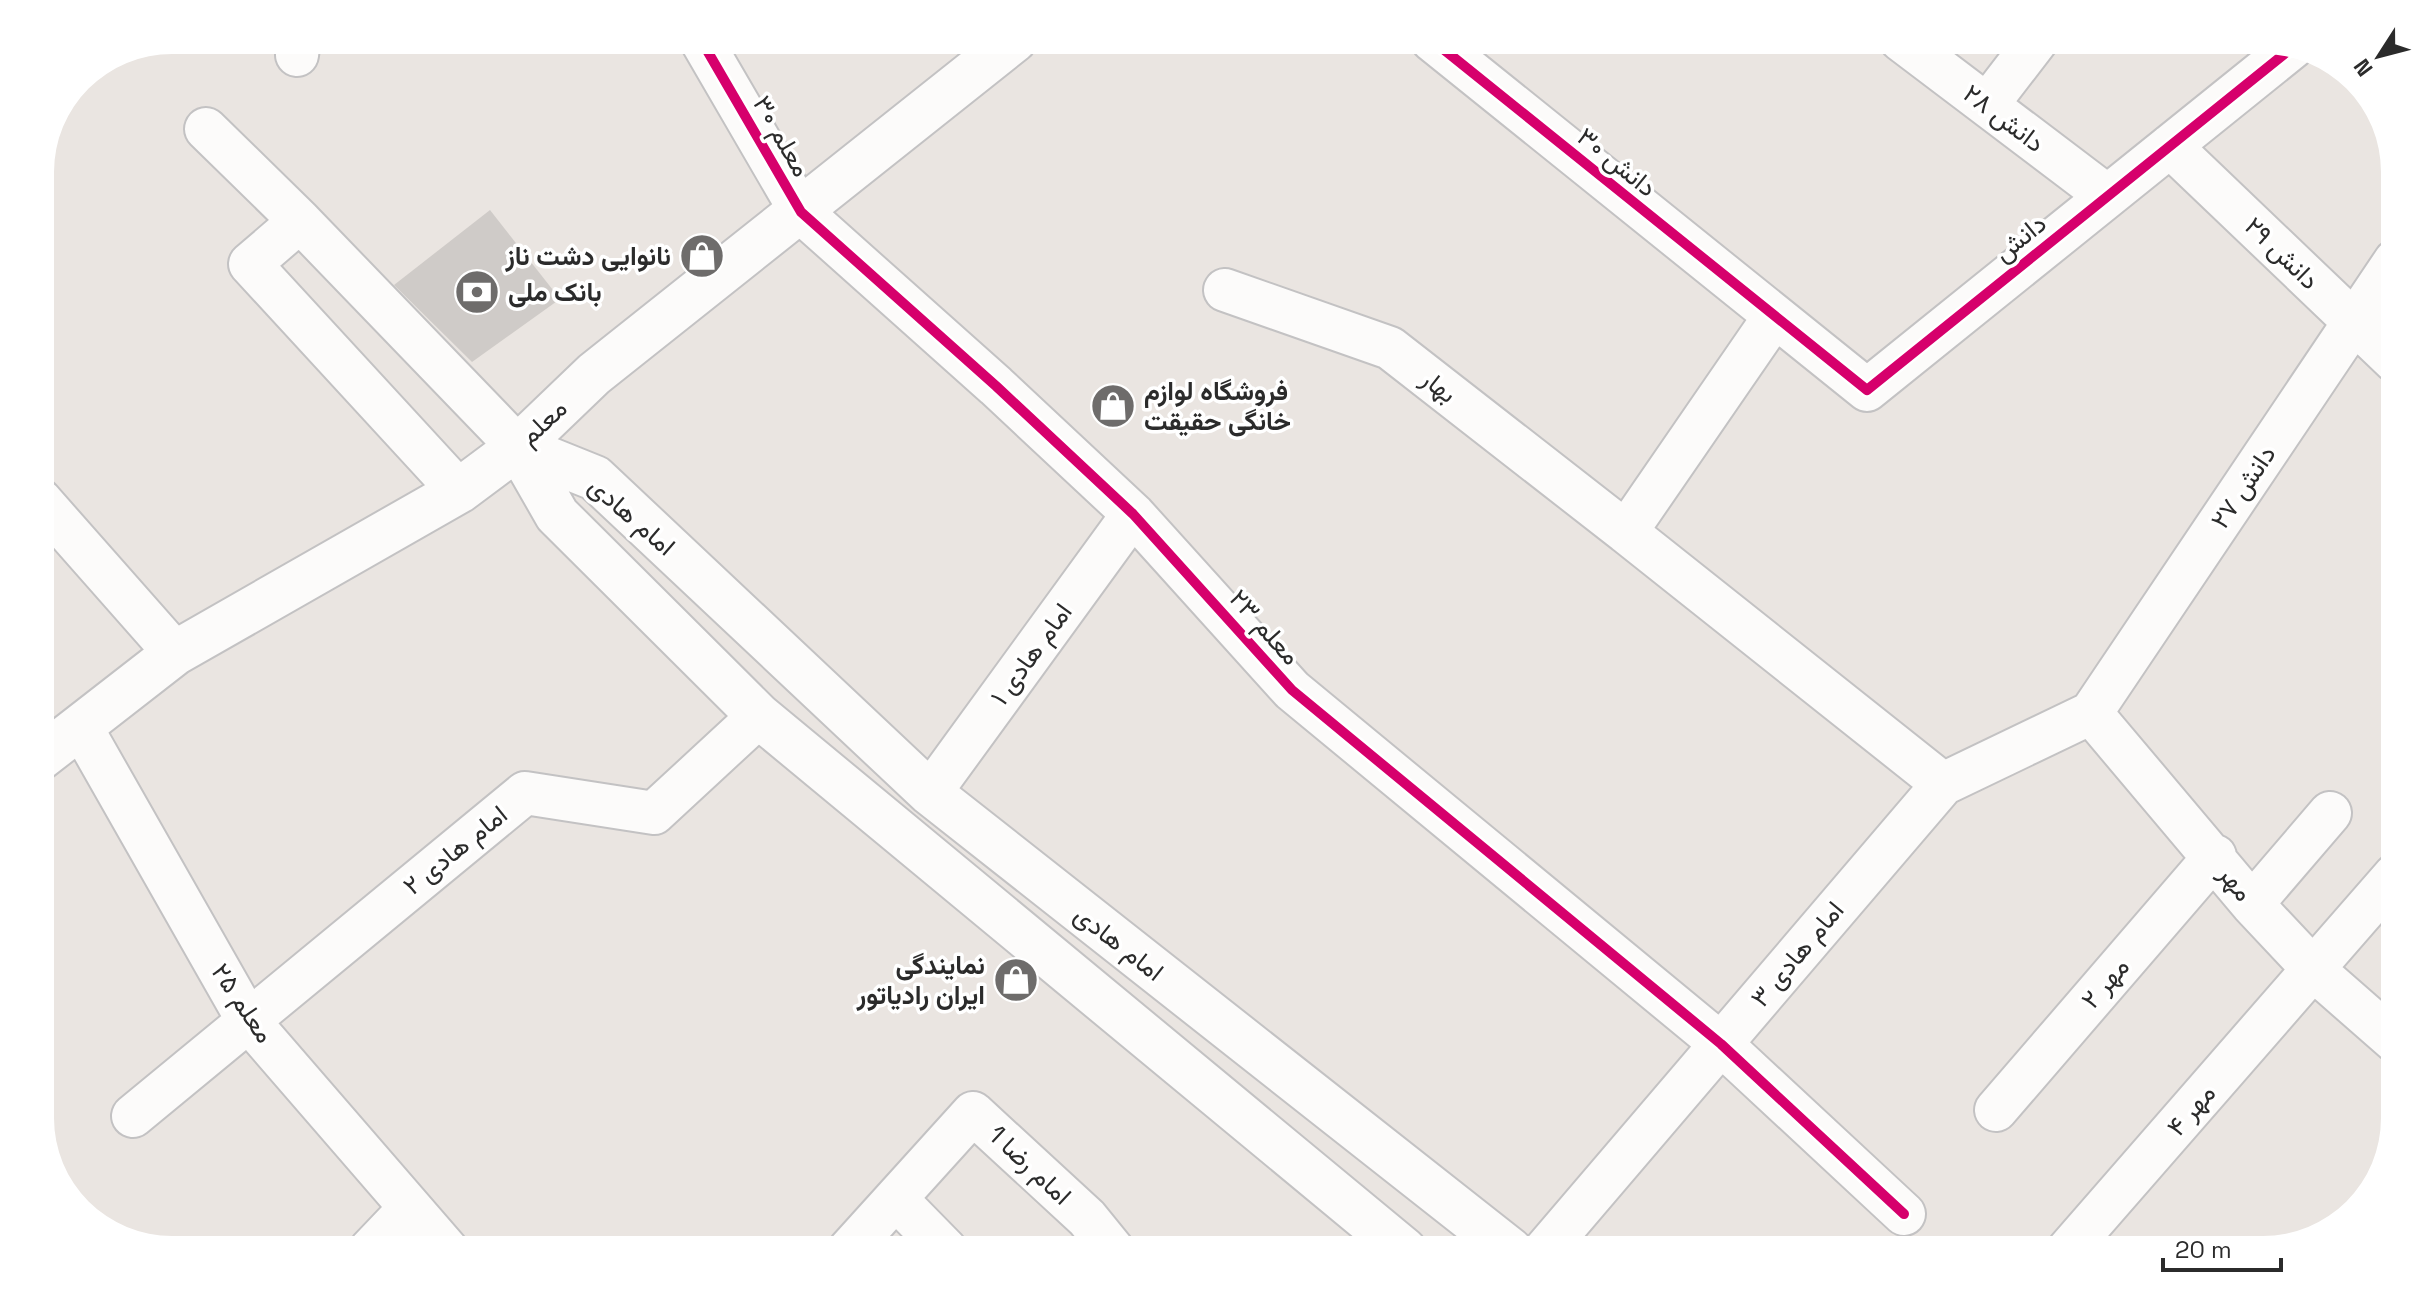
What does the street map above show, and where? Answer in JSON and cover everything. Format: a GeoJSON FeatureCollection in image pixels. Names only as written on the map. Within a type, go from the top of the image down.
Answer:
{"type":"FeatureCollection","features":[{"type":"Feature","properties":{"kind":"main road","name":"معلم"},"geometry":{"type":"LineString","coordinates":[[54,744],[175,653],[459,491],[518,447],[594,374],[997,54]]}},
{"type":"Feature","properties":{"kind":"main road","name":"امام هادی"},"geometry":{"type":"LineString","coordinates":[[518,447],[557,515],[759,716],[1387,1236]]}},
{"type":"Feature","properties":{"kind":"main road","name":"امام هادی"},"geometry":{"type":"LineString","coordinates":[[518,447],[595,478],[930,793],[1492,1236]]}},
{"type":"Feature","properties":{"kind":"street","name":"معلم ۳۰"},"geometry":{"type":"LineString","coordinates":[[709,54],[801,212]]}},
{"type":"Feature","properties":{"kind":"street","name":"دانش ۳۰"},"geometry":{"type":"LineString","coordinates":[[1449,54],[1774,317]]}},
{"type":"Feature","properties":{"kind":"street","name":"دانش ۲۸"},"geometry":{"type":"LineString","coordinates":[[1920,54],[2107,196]]}},
{"type":"Feature","properties":{"kind":"street"},"geometry":{"type":"LineString","coordinates":[[1987,105],[2026,54]]}},
{"type":"Feature","properties":{"kind":"street","name":"دانش"},"geometry":{"type":"LineString","coordinates":[[1774,317],[1867,390],[2282,56]]}},
{"type":"Feature","properties":{"kind":"street"},"geometry":{"type":"LineString","coordinates":[[206,129],[300,221],[518,447]]}},
{"type":"Feature","properties":{"kind":"street","name":"دانش ٢٩"},"geometry":{"type":"LineString","coordinates":[[2170,146],[2381,347]]}},
{"type":"Feature","properties":{"kind":"street","name":"معلم ۲۳"},"geometry":{"type":"LineString","coordinates":[[801,212],[996,386],[1133,514],[1292,690],[1721,1044],[1904,1214]]}},
{"type":"Feature","properties":{"kind":"street"},"geometry":{"type":"LineString","coordinates":[[300,221],[250,264],[459,491]]}},
{"type":"Feature","properties":{"kind":"street","name":"دانش ۲۷"},"geometry":{"type":"LineString","coordinates":[[2091,713],[2381,281]]}},
{"type":"Feature","properties":{"kind":"street","name":"بهار"},"geometry":{"type":"LineString","coordinates":[[1225,290],[1390,348],[1626,532]]}},
{"type":"Feature","properties":{"kind":"street"},"geometry":{"type":"LineString","coordinates":[[1774,317],[1626,532],[1943,784]]}},
{"type":"Feature","properties":{"kind":"street","name":"امام هادی ١"},"geometry":{"type":"LineString","coordinates":[[930,793],[1133,514]]}},
{"type":"Feature","properties":{"kind":"street"},"geometry":{"type":"LineString","coordinates":[[54,516],[175,653]]}},
{"type":"Feature","properties":{"kind":"street","name":"امام هادی ٣"},"geometry":{"type":"LineString","coordinates":[[1557,1236],[1943,784],[2091,713]]}},
{"type":"Feature","properties":{"kind":"street","name":"مهر"},"geometry":{"type":"LineString","coordinates":[[2091,713],[2215,856],[2252,904],[2314,970],[2381,1029]]}},
{"type":"Feature","properties":{"kind":"street","name":"امام هادی ٢"},"geometry":{"type":"LineString","coordinates":[[247,1019],[525,793],[654,813],[759,716]]}},
{"type":"Feature","properties":{"kind":"street","name":"معلم ۲۵"},"geometry":{"type":"LineString","coordinates":[[54,749],[247,1019],[435,1236]]}},
{"type":"Feature","properties":{"kind":"street"},"geometry":{"type":"LineString","coordinates":[[2252,904],[2330,813]]}},
{"type":"Feature","properties":{"kind":"street","name":"مهر ۲"},"geometry":{"type":"LineString","coordinates":[[1996,1110],[2215,856]]}},
{"type":"Feature","properties":{"kind":"street","name":"مهر ۴"},"geometry":{"type":"LineString","coordinates":[[2080,1236],[2381,891]]}},
{"type":"Feature","properties":{"kind":"street"},"geometry":{"type":"LineString","coordinates":[[133,1116],[247,1019]]}},
{"type":"Feature","properties":{"kind":"street","name":"امام رضا 1"},"geometry":{"type":"LineString","coordinates":[[862,1236],[973,1113],[1087,1218],[1102,1236]]}},
{"type":"Feature","properties":{"kind":"street"},"geometry":{"type":"LineString","coordinates":[[896,1199],[932,1236]]}},
{"type":"Feature","properties":{"kind":"street"},"geometry":{"type":"LineString","coordinates":[[383,1236],[410,1208]]}},
{"type":"Feature","properties":{"kind":"building","name":"بانک ملی"},"geometry":{"type":"Polygon","coordinates":[[[490,210],[560,299],[472,362],[394,285],[490,210]]]}},
{"type":"Feature","properties":{"kind":"cycle path"},"geometry":{"type":"LineString","coordinates":[[709,54],[801,212],[996,386],[1133,514],[1292,690],[1721,1044],[1904,1214]]}},
{"type":"Feature","properties":{"kind":"cycle path"},"geometry":{"type":"LineString","coordinates":[[1449,54],[1867,390],[2282,56]]}},
{"type":"Feature","properties":{"kind":"place","name":"نانوایی دشت ناز"},"geometry":{"type":"Point","coordinates":[702,256]}},
{"type":"Feature","properties":{"kind":"place","name":"بانک ملی"},"geometry":{"type":"Point","coordinates":[477,292]}},
{"type":"Feature","properties":{"kind":"place","name":"فروشگاه لوازم خانگی حقیقت"},"geometry":{"type":"Point","coordinates":[1113,406]}},
{"type":"Feature","properties":{"kind":"place","name":"نمایندگی ایران رادیاتور"},"geometry":{"type":"Point","coordinates":[1016,980]}}]}
